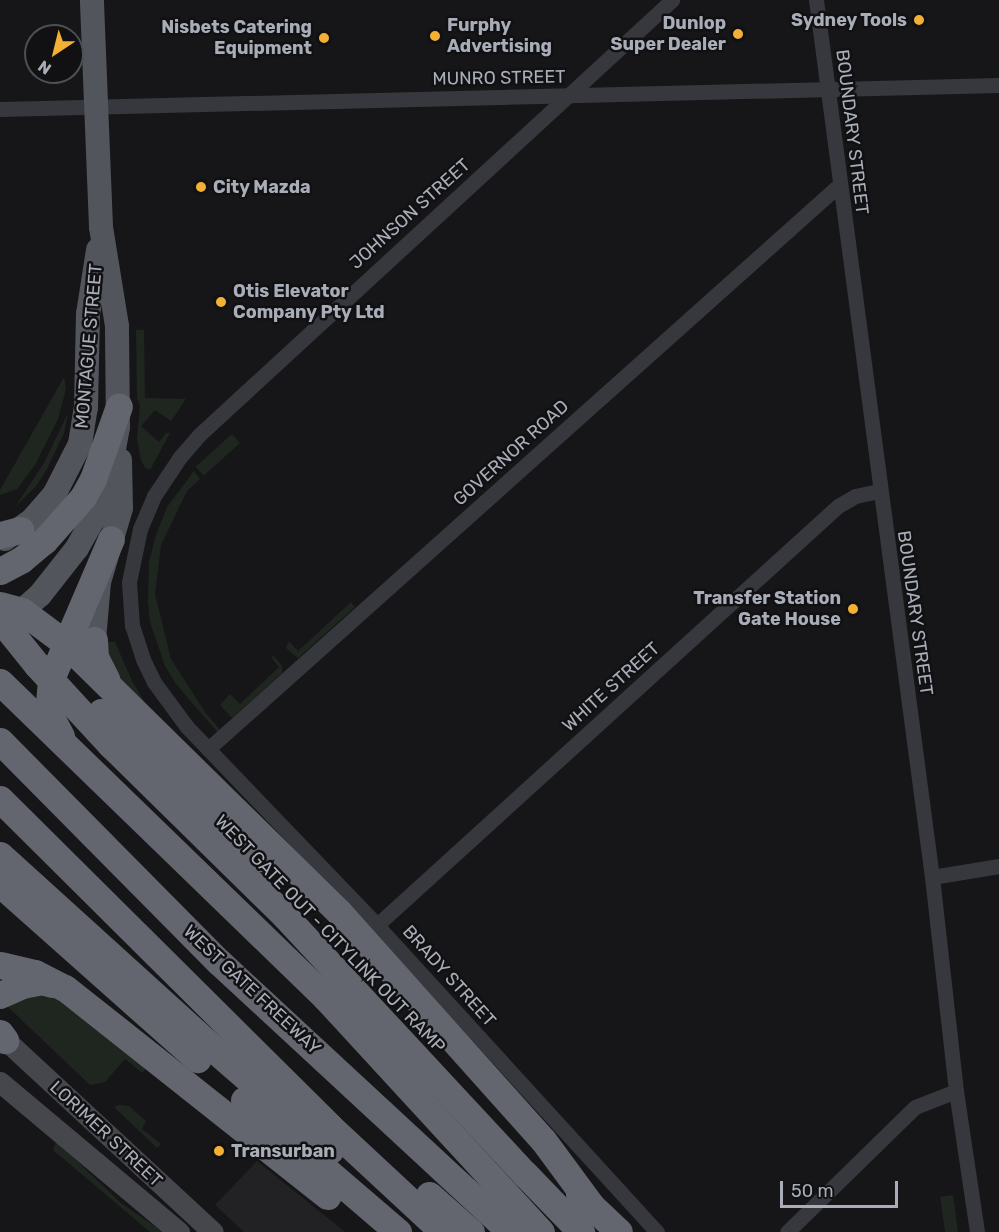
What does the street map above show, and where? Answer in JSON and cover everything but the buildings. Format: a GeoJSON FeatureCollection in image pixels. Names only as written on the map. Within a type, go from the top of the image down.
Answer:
{"type":"FeatureCollection","features":[{"type":"Feature","properties":{"kind":"highway"},"geometry":{"type":"LineString","coordinates":[[0,571],[21,560],[44,542],[83,497],[93,479],[118,416]]}},
{"type":"Feature","properties":{"kind":"highway"},"geometry":{"type":"LineString","coordinates":[[77,756],[58,732],[49,704],[51,679],[111,539]]}},
{"type":"Feature","properties":{"kind":"highway"},"geometry":{"type":"LineString","coordinates":[[7,612],[65,643],[360,936],[543,1140],[591,1206],[619,1232]]}},
{"type":"Feature","properties":{"kind":"highway"},"geometry":{"type":"LineString","coordinates":[[7,612],[37,665],[78,710],[285,916],[581,1232]]}},
{"type":"Feature","properties":{"kind":"highway","name":"WEST GATE OUT - CITYLINK OUT RAMP"},"geometry":{"type":"LineString","coordinates":[[0,629],[106,716],[261,858],[529,1145],[591,1206]]}},
{"type":"Feature","properties":{"kind":"highway"},"geometry":{"type":"LineString","coordinates":[[94,640],[95,657],[116,692]]}},
{"type":"Feature","properties":{"kind":"highway"},"geometry":{"type":"LineString","coordinates":[[0,682],[325,997],[541,1232]]}},
{"type":"Feature","properties":{"kind":"highway","name":"WEST GATE FREEWAY"},"geometry":{"type":"LineString","coordinates":[[0,741],[211,953],[511,1232]]}},
{"type":"Feature","properties":{"kind":"highway"},"geometry":{"type":"LineString","coordinates":[[0,799],[210,1006],[335,1121],[443,1232]]}},
{"type":"Feature","properties":{"kind":"highway"},"geometry":{"type":"LineString","coordinates":[[0,845],[9,883],[298,1148],[398,1232]]}},
{"type":"Feature","properties":{"kind":"highway"},"geometry":{"type":"LineString","coordinates":[[0,855],[9,883],[137,1023],[371,1232]]}},
{"type":"Feature","properties":{"kind":"highway"},"geometry":{"type":"LineString","coordinates":[[9,883],[419,1232]]}},
{"type":"Feature","properties":{"kind":"highway"},"geometry":{"type":"LineString","coordinates":[[0,965],[35,973],[65,988],[338,1204]]}},
{"type":"Feature","properties":{"kind":"highway"},"geometry":{"type":"LineString","coordinates":[[0,995],[22,984],[42,981],[65,988]]}},
{"type":"Feature","properties":{"kind":"highway"},"geometry":{"type":"LineString","coordinates":[[335,1121],[471,1232]]}},
{"type":"Feature","properties":{"kind":"main road","name":"MONTAGUE STREET"},"geometry":{"type":"LineString","coordinates":[[0,629],[7,612],[40,595],[66,565],[98,511],[107,486],[118,416],[117,326],[101,227],[92,0]]}},
{"type":"Feature","properties":{"kind":"main road","name":"MONTAGUE STREET"},"geometry":{"type":"LineString","coordinates":[[7,536],[54,495],[80,444],[86,408],[88,314],[101,227]]}},
{"type":"Feature","properties":{"kind":"main road"},"geometry":{"type":"LineString","coordinates":[[94,640],[99,582],[121,508],[118,416]]}},
{"type":"Feature","properties":{"kind":"main road","name":"LORIMER STREET"},"geometry":{"type":"LineString","coordinates":[[2,1036],[213,1232]]}},
{"type":"Feature","properties":{"kind":"main road","name":"LORIMER STREET"},"geometry":{"type":"LineString","coordinates":[[0,1082],[178,1232]]}},
{"type":"Feature","properties":{"kind":"street","name":"JOHNSON STREET"},"geometry":{"type":"LineString","coordinates":[[208,749],[154,682],[132,626],[129,582],[133,555],[140,529],[154,496],[180,457],[224,410],[672,0]]}},
{"type":"Feature","properties":{"kind":"street","name":"BOUNDARY STREET"},"geometry":{"type":"LineString","coordinates":[[816,0],[932,877],[956,1091],[977,1232]]}},
{"type":"Feature","properties":{"kind":"street","name":"MUNRO STREET"},"geometry":{"type":"LineString","coordinates":[[0,109],[999,85]]}},
{"type":"Feature","properties":{"kind":"street","name":"GOVERNOR ROAD"},"geometry":{"type":"LineString","coordinates":[[208,749],[839,185]]}},
{"type":"Feature","properties":{"kind":"street","name":"WHITE STREET"},"geometry":{"type":"LineString","coordinates":[[377,926],[838,506],[855,496],[879,490]]}},
{"type":"Feature","properties":{"kind":"street","name":"BRADY STREET"},"geometry":{"type":"LineString","coordinates":[[208,749],[377,926],[657,1232]]}},
{"type":"Feature","properties":{"kind":"street"},"geometry":{"type":"LineString","coordinates":[[932,877],[999,866]]}},
{"type":"Feature","properties":{"kind":"street"},"geometry":{"type":"LineString","coordinates":[[787,1232],[915,1107],[956,1091]]}},
{"type":"Feature","properties":{"kind":"shaded area"},"geometry":{"type":"Polygon","coordinates":[[[136,330],[144,330],[145,398],[186,399],[171,421],[155,410],[141,426],[159,442],[166,433],[170,433],[150,470],[145,468],[141,460],[137,439],[140,405],[137,398],[136,330]]]}},
{"type":"Feature","properties":{"kind":"shaded area"},"geometry":{"type":"Polygon","coordinates":[[[64,377],[66,389],[58,419],[35,465],[17,489],[0,495],[0,490],[64,377]]]}},
{"type":"Feature","properties":{"kind":"shaded area"},"geometry":{"type":"Polygon","coordinates":[[[68,413],[64,433],[47,469],[37,485],[15,507],[44,463],[68,413]]]}},
{"type":"Feature","properties":{"kind":"shaded area"},"geometry":{"type":"Polygon","coordinates":[[[232,434],[240,443],[204,476],[196,467],[232,434]]]}},
{"type":"Feature","properties":{"kind":"shaded area"},"geometry":{"type":"Polygon","coordinates":[[[194,471],[200,479],[187,491],[161,545],[155,594],[171,659],[205,712],[221,731],[219,734],[176,684],[165,666],[150,622],[148,601],[149,562],[156,535],[167,507],[194,471]]]}},
{"type":"Feature","properties":{"kind":"shaded area"},"geometry":{"type":"Polygon","coordinates":[[[351,602],[355,607],[298,658],[286,648],[289,641],[298,651],[351,602]]]}},
{"type":"Feature","properties":{"kind":"shaded area"},"geometry":{"type":"Polygon","coordinates":[[[100,642],[115,642],[132,681],[151,713],[124,687],[100,642]]]}},
{"type":"Feature","properties":{"kind":"shaded area"},"geometry":{"type":"Polygon","coordinates":[[[274,656],[282,666],[282,673],[232,718],[220,705],[230,694],[240,704],[279,667],[271,657],[274,656]]]}},
{"type":"Feature","properties":{"kind":"shaded area"},"geometry":{"type":"Polygon","coordinates":[[[49,994],[69,1002],[152,1062],[142,1073],[125,1059],[105,1082],[90,1085],[8,1007],[12,1000],[21,995],[49,994]]]}},
{"type":"Feature","properties":{"kind":"shaded area"},"geometry":{"type":"Polygon","coordinates":[[[129,1106],[146,1121],[142,1129],[161,1144],[157,1148],[114,1107],[129,1106]]]}},
{"type":"Feature","properties":{"kind":"shaded area"},"geometry":{"type":"Polygon","coordinates":[[[56,1141],[121,1203],[163,1232],[150,1232],[53,1150],[56,1141]]]}},
{"type":"Feature","properties":{"kind":"shaded area"},"geometry":{"type":"Polygon","coordinates":[[[257,1161],[345,1232],[244,1232],[215,1205],[257,1161]]]}},
{"type":"Feature","properties":{"kind":"shaded area"},"geometry":{"type":"Polygon","coordinates":[[[953,1195],[958,1232],[945,1232],[940,1197],[953,1195]]]}},
{"type":"Feature","properties":{"kind":"place","name":"Sydney Tools"},"geometry":{"type":"Point","coordinates":[919,20]}},
{"type":"Feature","properties":{"kind":"place","name":"Dunlop Super Dealer"},"geometry":{"type":"Point","coordinates":[738,34]}},
{"type":"Feature","properties":{"kind":"place","name":"Furphy Advertising"},"geometry":{"type":"Point","coordinates":[435,36]}},
{"type":"Feature","properties":{"kind":"place","name":"Nisbets Catering Equipment"},"geometry":{"type":"Point","coordinates":[324,38]}},
{"type":"Feature","properties":{"kind":"place","name":"City Mazda"},"geometry":{"type":"Point","coordinates":[201,187]}},
{"type":"Feature","properties":{"kind":"place","name":"Otis Elevator Company Pty Ltd"},"geometry":{"type":"Point","coordinates":[221,302]}},
{"type":"Feature","properties":{"kind":"place","name":"Transfer Station Gate House"},"geometry":{"type":"Point","coordinates":[853,609]}},
{"type":"Feature","properties":{"kind":"place","name":"Transurban"},"geometry":{"type":"Point","coordinates":[219,1151]}}]}
